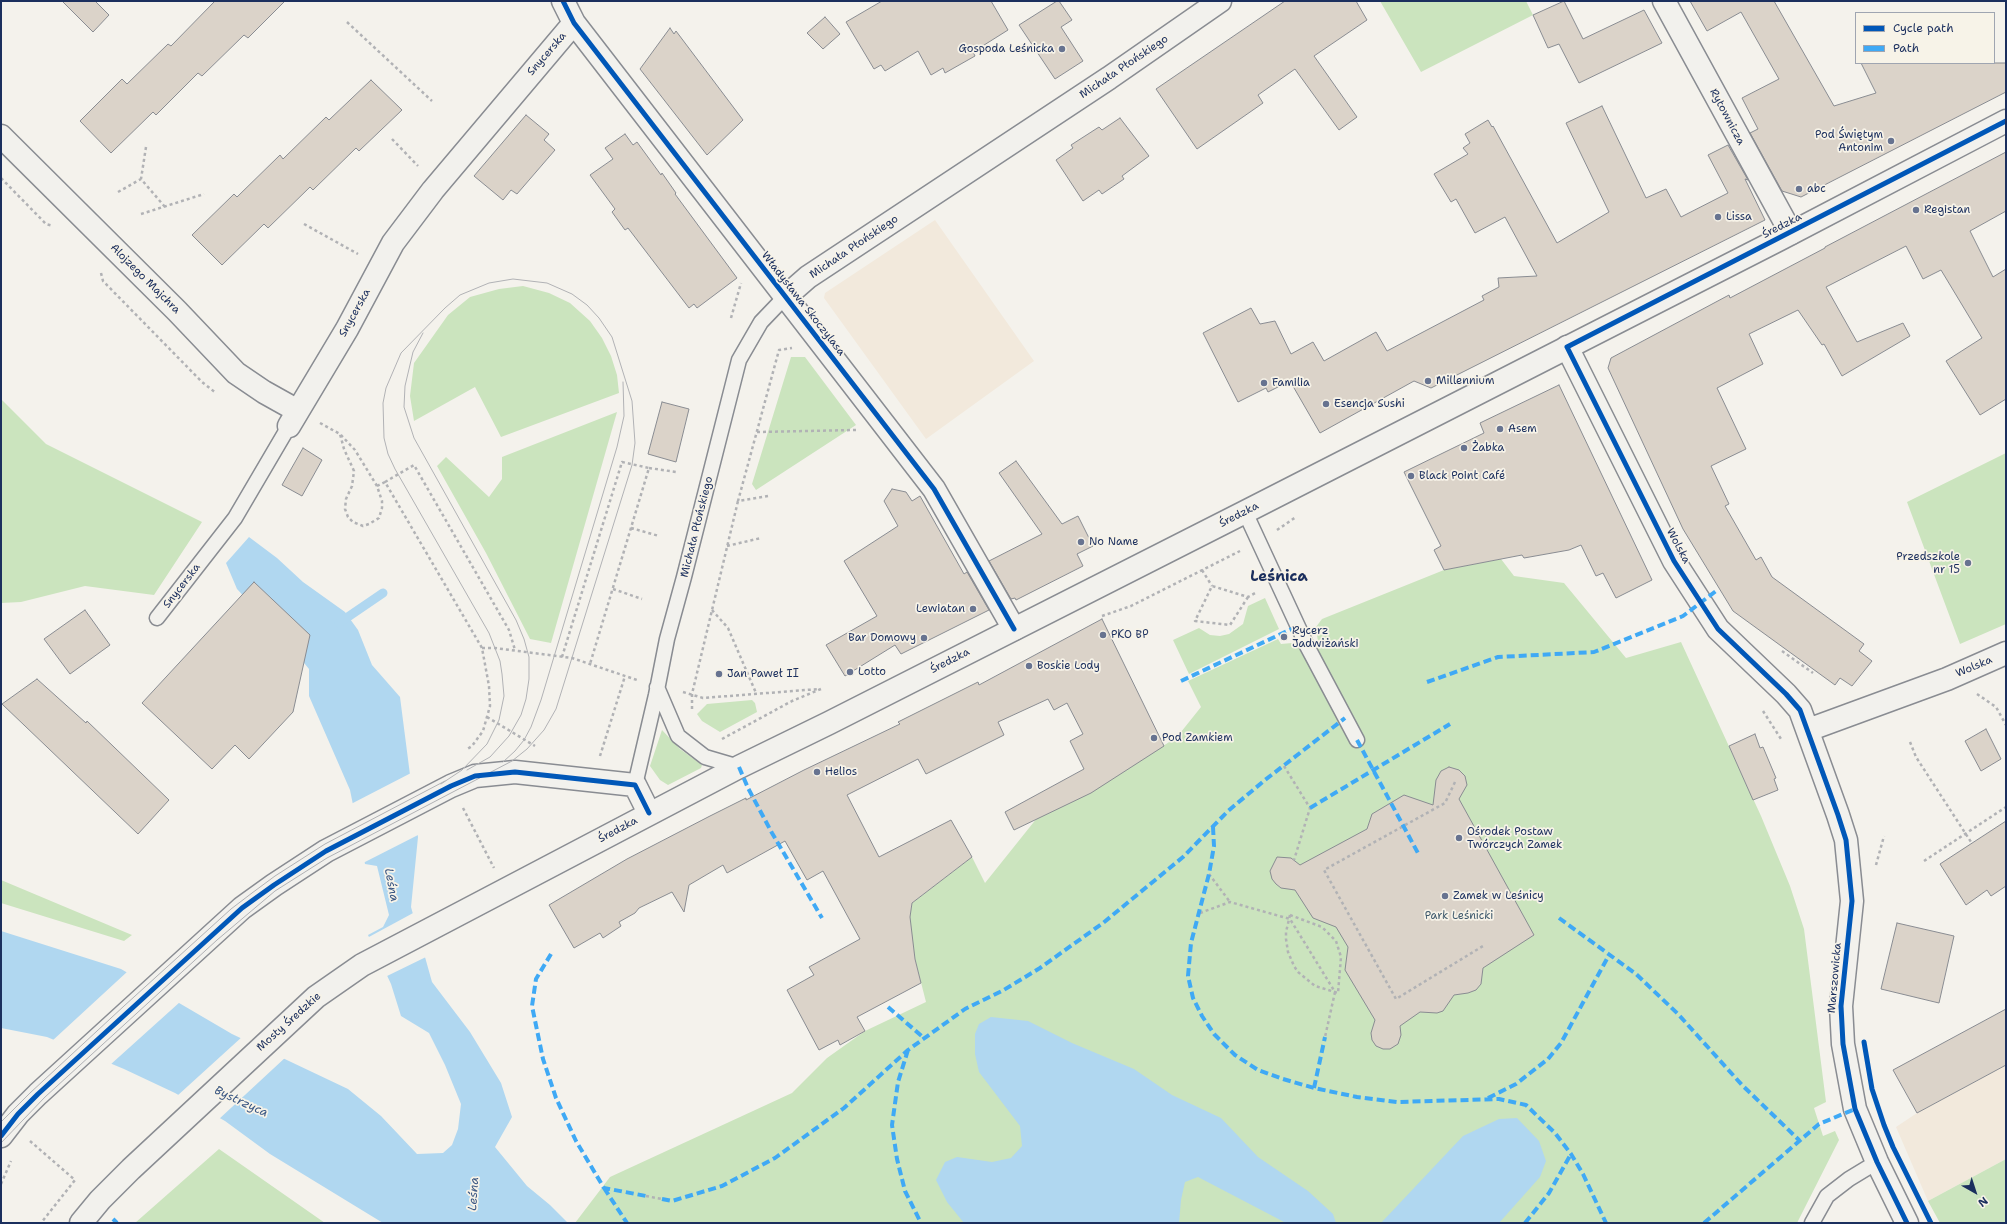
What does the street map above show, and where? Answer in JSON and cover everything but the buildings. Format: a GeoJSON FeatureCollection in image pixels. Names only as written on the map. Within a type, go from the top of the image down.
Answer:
{"type":"FeatureCollection","features":[{"type":"Feature","properties":{"kind":"street","name":"Władysława Skoczylasa"},"geometry":{"type":"LineString","coordinates":[[563,1],[574,23],[784,298],[934,490],[1014,629]]}},
{"type":"Feature","properties":{"kind":"street","name":"Michała Płońskiego"},"geometry":{"type":"LineString","coordinates":[[784,298],[808,277],[1109,78],[1220,1]]}},
{"type":"Feature","properties":{"kind":"street","name":"Rytownicza"},"geometry":{"type":"LineString","coordinates":[[1664,1],[1791,233]]}},
{"type":"Feature","properties":{"kind":"street","name":"Snycerska"},"geometry":{"type":"LineString","coordinates":[[293,418],[347,329],[393,243],[433,190],[574,23]]}},
{"type":"Feature","properties":{"kind":"street","name":"Średzka"},"geometry":{"type":"LineString","coordinates":[[470,907],[649,813],[1245,512],[1791,233],[2006,121]]}},
{"type":"Feature","properties":{"kind":"street","name":"Alojzego Majchra"},"geometry":{"type":"LineString","coordinates":[[1,136],[177,311],[236,373],[264,392],[293,418]]}},
{"type":"Feature","properties":{"kind":"street","name":"Wolska"},"geometry":{"type":"LineString","coordinates":[[1567,347],[1674,561],[1718,629],[1786,694],[1800,710],[1808,730],[1947,679],[2006,653]]}},
{"type":"Feature","properties":{"kind":"street","name":"Marszowicka"},"geometry":{"type":"LineString","coordinates":[[1808,730],[1846,840],[1852,901],[1841,1006],[1843,1044],[1855,1109],[1877,1162],[1907,1223]]}},
{"type":"Feature","properties":{"kind":"street"},"geometry":{"type":"LineString","coordinates":[[1,1136],[18,1114],[38,1094],[211,934],[274,885],[326,851],[431,796],[475,776],[515,772],[635,785],[649,813]]}},
{"type":"Feature","properties":{"kind":"street","name":"Mosty Średzkie"},"geometry":{"type":"LineString","coordinates":[[81,1223],[100,1200],[131,1169],[316,997],[362,965],[470,907]]}},
{"type":"Feature","properties":{"kind":"lane","name":"Michała Płońskiego"},"geometry":{"type":"LineString","coordinates":[[635,785],[667,639],[739,360],[761,322],[784,298]]}},
{"type":"Feature","properties":{"kind":"lane","name":"Snycerska"},"geometry":{"type":"LineString","coordinates":[[158,618],[235,518],[293,418]]}},
{"type":"Feature","properties":{"kind":"lane"},"geometry":{"type":"LineString","coordinates":[[1245,512],[1307,646],[1357,740]]}},
{"type":"Feature","properties":{"kind":"lane"},"geometry":{"type":"LineString","coordinates":[[657,686],[678,736],[705,757],[739,767]]}},
{"type":"Feature","properties":{"kind":"lane"},"geometry":{"type":"LineString","coordinates":[[1812,1223],[1827,1196],[1849,1179],[1877,1162]]}},
{"type":"Feature","properties":{"kind":"path"},"geometry":{"type":"LineString","coordinates":[[347,22],[432,100]]}},
{"type":"Feature","properties":{"kind":"path"},"geometry":{"type":"LineString","coordinates":[[392,139],[421,169]]}},
{"type":"Feature","properties":{"kind":"path"},"geometry":{"type":"LineString","coordinates":[[141,179],[146,147]]}},
{"type":"Feature","properties":{"kind":"path"},"geometry":{"type":"LineString","coordinates":[[1,178],[46,224],[58,228]]}},
{"type":"Feature","properties":{"kind":"path"},"geometry":{"type":"LineString","coordinates":[[118,192],[141,179]]}},
{"type":"Feature","properties":{"kind":"path"},"geometry":{"type":"LineString","coordinates":[[141,179],[165,206]]}},
{"type":"Feature","properties":{"kind":"path"},"geometry":{"type":"LineString","coordinates":[[141,214],[204,194]]}},
{"type":"Feature","properties":{"kind":"path"},"geometry":{"type":"LineString","coordinates":[[304,224],[360,255]]}},
{"type":"Feature","properties":{"kind":"path"},"geometry":{"type":"LineString","coordinates":[[99,266],[103,281],[206,386]]}},
{"type":"Feature","properties":{"kind":"path"},"geometry":{"type":"LineString","coordinates":[[692,712],[692,694],[711,610],[738,501],[779,350],[798,347]]}},
{"type":"Feature","properties":{"kind":"path"},"geometry":{"type":"LineString","coordinates":[[757,432],[857,430]]}},
{"type":"Feature","properties":{"kind":"path"},"geometry":{"type":"LineString","coordinates":[[340,434],[356,450],[377,486],[382,500],[379,518],[375,522],[363,526],[353,522],[348,517],[345,509],[346,499],[352,486],[354,471],[344,449],[340,434]]}},
{"type":"Feature","properties":{"kind":"path"},"geometry":{"type":"LineString","coordinates":[[562,657],[622,462],[676,472]]}},
{"type":"Feature","properties":{"kind":"path"},"geometry":{"type":"LineString","coordinates":[[377,486],[414,465],[509,630],[516,650]]}},
{"type":"Feature","properties":{"kind":"path"},"geometry":{"type":"LineString","coordinates":[[590,664],[649,468]]}},
{"type":"Feature","properties":{"kind":"path"},"geometry":{"type":"LineString","coordinates":[[385,482],[482,648],[490,686],[490,706],[483,731],[472,746],[465,750]]}},
{"type":"Feature","properties":{"kind":"path"},"geometry":{"type":"LineString","coordinates":[[738,501],[768,496]]}},
{"type":"Feature","properties":{"kind":"path"},"geometry":{"type":"LineString","coordinates":[[631,528],[659,536]]}},
{"type":"Feature","properties":{"kind":"path"},"geometry":{"type":"LineString","coordinates":[[727,546],[761,538]]}},
{"type":"Feature","properties":{"kind":"path"},"geometry":{"type":"LineString","coordinates":[[1202,570],[1212,586],[1248,597]]}},
{"type":"Feature","properties":{"kind":"path"},"geometry":{"type":"LineString","coordinates":[[1212,586],[1194,621],[1230,625],[1248,597],[1277,581]]}},
{"type":"Feature","properties":{"kind":"path"},"geometry":{"type":"LineString","coordinates":[[612,589],[642,599]]}},
{"type":"Feature","properties":{"kind":"path"},"geometry":{"type":"LineString","coordinates":[[711,610],[728,628],[757,693]]}},
{"type":"Feature","properties":{"kind":"path"},"geometry":{"type":"LineString","coordinates":[[482,648],[516,650],[562,657],[590,664],[638,680]]}},
{"type":"Feature","properties":{"kind":"path"},"geometry":{"type":"LineString","coordinates":[[1781,651],[1813,673]]}},
{"type":"Feature","properties":{"kind":"path"},"geometry":{"type":"LineString","coordinates":[[596,781],[601,754],[625,676]]}},
{"type":"Feature","properties":{"kind":"path"},"geometry":{"type":"LineString","coordinates":[[679,691],[703,698],[821,689],[792,701],[720,740],[715,737]]}},
{"type":"Feature","properties":{"kind":"path"},"geometry":{"type":"LineString","coordinates":[[1979,695],[1996,707],[2006,725]]}},
{"type":"Feature","properties":{"kind":"path"},"geometry":{"type":"LineString","coordinates":[[1763,710],[1782,741]]}},
{"type":"Feature","properties":{"kind":"path"},"geometry":{"type":"LineString","coordinates":[[487,717],[537,748]]}},
{"type":"Feature","properties":{"kind":"path"},"geometry":{"type":"LineString","coordinates":[[1910,742],[1916,757],[1971,842]]}},
{"type":"Feature","properties":{"kind":"path"},"geometry":{"type":"LineString","coordinates":[[593,754],[601,754]]}},
{"type":"Feature","properties":{"kind":"path"},"geometry":{"type":"LineString","coordinates":[[1284,766],[1310,808],[1294,860]]}},
{"type":"Feature","properties":{"kind":"path"},"geometry":{"type":"LineString","coordinates":[[1455,782],[1445,803],[1324,870],[1396,999],[1483,946]]}},
{"type":"Feature","properties":{"kind":"path"},"geometry":{"type":"LineString","coordinates":[[456,810],[468,805]]}},
{"type":"Feature","properties":{"kind":"path"},"geometry":{"type":"LineString","coordinates":[[1924,861],[2006,806]]}},
{"type":"Feature","properties":{"kind":"path"},"geometry":{"type":"LineString","coordinates":[[462,807],[495,870],[502,867]]}},
{"type":"Feature","properties":{"kind":"path"},"geometry":{"type":"LineString","coordinates":[[1209,874],[1230,902]]}},
{"type":"Feature","properties":{"kind":"path"},"geometry":{"type":"LineString","coordinates":[[1200,912],[1230,902],[1290,919],[1334,992],[1325,1037]]}},
{"type":"Feature","properties":{"kind":"path"},"geometry":{"type":"LineString","coordinates":[[1290,916],[1322,926],[1336,941],[1340,952],[1341,964],[1338,993],[1334,992],[1315,986],[1298,972],[1294,966],[1287,946],[1286,932],[1290,916]]}},
{"type":"Feature","properties":{"kind":"path"},"geometry":{"type":"LineString","coordinates":[[25,1137],[75,1180],[41,1223]]}},
{"type":"Feature","properties":{"kind":"path"},"geometry":{"type":"LineString","coordinates":[[1,1184],[13,1156]]}},
{"type":"Feature","properties":{"kind":"path"},"geometry":{"type":"LineString","coordinates":[[646,1196],[662,1199]]}},
{"type":"Feature","properties":{"kind":"shaded area"},"geometry":{"type":"Polygon","coordinates":[[[935,220],[1034,361],[926,439],[824,298],[825,293],[935,220]]]}},
{"type":"Feature","properties":{"kind":"shaded area"},"geometry":{"type":"Polygon","coordinates":[[[2006,1065],[2006,1159],[1928,1201],[1896,1127],[1917,1113],[2006,1065]]]}},
{"type":"Feature","properties":{"kind":"green space"},"geometry":{"type":"Polygon","coordinates":[[[1380,1],[1526,1],[1533,15],[1421,72],[1380,1]]]}},
{"type":"Feature","properties":{"kind":"green space"},"geometry":{"type":"Polygon","coordinates":[[[523,286],[549,293],[570,303],[590,321],[602,338],[611,356],[617,375],[619,393],[501,437],[475,387],[414,421],[410,396],[414,363],[448,315],[470,297],[499,289],[523,286]]]}},
{"type":"Feature","properties":{"kind":"green space"},"geometry":{"type":"Polygon","coordinates":[[[791,357],[805,357],[856,425],[756,490],[752,484],[791,357]]]}},
{"type":"Feature","properties":{"kind":"green space"},"geometry":{"type":"Polygon","coordinates":[[[1,399],[46,444],[202,522],[154,595],[85,586],[21,602],[1,603],[1,399]]]}},
{"type":"Feature","properties":{"kind":"green space"},"geometry":{"type":"Polygon","coordinates":[[[617,412],[551,643],[530,639],[486,553],[437,466],[446,457],[489,497],[502,479],[502,457],[617,412]]]}},
{"type":"Feature","properties":{"kind":"green space","name":"Przedszkole nr 15"},"geometry":{"type":"Polygon","coordinates":[[[2006,453],[2006,624],[1960,644],[1907,502],[2006,453]]]}},
{"type":"Feature","properties":{"kind":"green space","name":"Park Leśnicki"},"geometry":{"type":"Polygon","coordinates":[[[1501,559],[1514,576],[1564,583],[1626,658],[1681,642],[1761,816],[1790,886],[1804,929],[1826,1102],[1814,1108],[1823,1136],[1835,1131],[1839,1140],[1797,1223],[575,1223],[610,1177],[792,1093],[827,1058],[865,1031],[926,1002],[915,959],[909,922],[912,903],[972,857],[985,883],[1037,818],[1113,778],[1177,737],[1201,707],[1188,681],[1278,639],[1281,644],[1292,643],[1299,648],[1318,642],[1316,627],[1322,619],[1444,570],[1501,559]]]}},
{"type":"Feature","properties":{"kind":"green space"},"geometry":{"type":"Polygon","coordinates":[[[1265,598],[1279,629],[1189,674],[1173,640],[1199,628],[1210,635],[1220,636],[1229,634],[1243,624],[1248,606],[1265,598]]]}},
{"type":"Feature","properties":{"kind":"green space"},"geometry":{"type":"Polygon","coordinates":[[[752,700],[755,703],[757,712],[720,732],[702,721],[697,714],[707,704],[752,700]]]}},
{"type":"Feature","properties":{"kind":"green space"},"geometry":{"type":"Polygon","coordinates":[[[662,730],[680,749],[702,765],[701,768],[668,785],[660,780],[650,766],[662,730]]]}},
{"type":"Feature","properties":{"kind":"green space"},"geometry":{"type":"Polygon","coordinates":[[[1,880],[132,935],[124,941],[1,903],[1,880]]]}},
{"type":"Feature","properties":{"kind":"green space"},"geometry":{"type":"Polygon","coordinates":[[[219,1149],[325,1223],[135,1223],[219,1149]]]}},
{"type":"Feature","properties":{"kind":"green space"},"geometry":{"type":"Polygon","coordinates":[[[2006,1159],[2006,1223],[1940,1223],[1928,1201],[2006,1159]]]}},
{"type":"Feature","properties":{"kind":"water"},"geometry":{"type":"Polygon","coordinates":[[[249,537],[277,558],[303,582],[345,612],[358,630],[372,665],[400,697],[418,837],[411,907],[432,982],[470,1032],[501,1083],[512,1117],[495,1147],[527,1186],[550,1205],[568,1223],[383,1223],[270,1154],[225,1121],[175,1093],[124,1069],[47,1037],[1,1028],[1,931],[121,969],[232,1034],[348,1089],[381,1116],[417,1154],[443,1153],[452,1145],[458,1129],[461,1104],[445,1065],[429,1033],[401,1016],[391,984],[368,935],[383,927],[389,915],[377,866],[365,864],[350,790],[309,696],[309,669],[291,647],[237,589],[226,563],[249,537]]]}},
{"type":"Feature","properties":{"kind":"water"},"geometry":{"type":"Polygon","coordinates":[[[991,1017],[1028,1021],[1072,1043],[1134,1069],[1172,1095],[1221,1118],[1258,1157],[1308,1191],[1333,1214],[1336,1223],[1286,1223],[1198,1177],[1185,1182],[1181,1200],[1179,1223],[964,1223],[947,1202],[936,1180],[945,1162],[957,1157],[992,1162],[1011,1158],[1022,1146],[1020,1126],[979,1072],[975,1054],[975,1034],[979,1024],[991,1017]]]}},
{"type":"Feature","properties":{"kind":"water"},"geometry":{"type":"Polygon","coordinates":[[[1517,1118],[1539,1141],[1546,1161],[1540,1177],[1499,1223],[1381,1223],[1463,1136],[1499,1119],[1517,1118]]]}},
{"type":"Feature","properties":{"kind":"pier"},"geometry":{"type":"Polygon","coordinates":[[[411,773],[420,834],[363,863],[351,804],[411,773]]]}},
{"type":"Feature","properties":{"kind":"pier"},"geometry":{"type":"Polygon","coordinates":[[[415,912],[426,957],[385,977],[367,938],[415,912]]]}},
{"type":"Feature","properties":{"kind":"pier"},"geometry":{"type":"Polygon","coordinates":[[[128,971],[180,1002],[110,1065],[52,1041],[128,971]]]}},
{"type":"Feature","properties":{"kind":"pier"},"geometry":{"type":"Polygon","coordinates":[[[243,1036],[287,1056],[218,1120],[177,1096],[243,1036]]]}},
{"type":"Feature","properties":{"kind":"waterway"},"geometry":{"type":"LineString","coordinates":[[339,623],[383,593]]}},
{"type":"Feature","properties":{"kind":"tram line"},"geometry":{"type":"LineString","coordinates":[[1,1143],[45,1097],[217,940],[275,891],[327,858],[512,761],[527,749],[544,730],[556,709],[632,465],[635,443],[632,401],[612,337],[599,318],[587,305],[572,294],[547,283],[513,279],[489,283],[460,295],[445,308],[401,353],[386,388],[383,403],[384,438],[388,454],[395,469],[489,633],[500,661],[502,674],[504,696],[499,720],[487,744],[462,770],[441,784]]}},
{"type":"Feature","properties":{"kind":"tram line"},"geometry":{"type":"LineString","coordinates":[[423,333],[413,352],[405,386],[404,407],[414,438],[516,620],[524,639],[529,657],[529,679],[526,699],[521,715],[509,736],[490,757],[467,770]]}},
{"type":"Feature","properties":{"kind":"tram line"},"geometry":{"type":"LineString","coordinates":[[503,762],[524,740],[531,727],[541,700],[617,447],[624,416],[623,382]]}},
{"type":"Feature","properties":{"kind":"tram line"},"geometry":{"type":"LineString","coordinates":[[1,1122],[30,1093],[231,909],[275,876],[325,844],[445,781]]}},
{"type":"Feature","properties":{"kind":"marked path"},"geometry":{"type":"LineString","coordinates":[[1427,682],[1498,657],[1594,652],[1683,616],[1716,591]]}},
{"type":"Feature","properties":{"kind":"marked path"},"geometry":{"type":"LineString","coordinates":[[1181,681],[1298,626]]}},
{"type":"Feature","properties":{"kind":"marked path"},"geometry":{"type":"LineString","coordinates":[[662,1199],[672,1201],[722,1186],[775,1158],[844,1108],[908,1050],[965,1009],[1002,991],[1040,968],[1103,923],[1183,857],[1228,811],[1265,780],[1345,718]]}},
{"type":"Feature","properties":{"kind":"marked path"},"geometry":{"type":"LineString","coordinates":[[1310,808],[1450,724]]}},
{"type":"Feature","properties":{"kind":"marked path"},"geometry":{"type":"LineString","coordinates":[[1357,740],[1419,855]]}},
{"type":"Feature","properties":{"kind":"marked path"},"geometry":{"type":"LineString","coordinates":[[739,767],[748,788],[772,833],[822,918]]}},
{"type":"Feature","properties":{"kind":"marked path"},"geometry":{"type":"LineString","coordinates":[[1213,827],[1214,846],[1209,874],[1191,943],[1188,976],[1193,998],[1202,1016],[1214,1034],[1235,1055],[1258,1070],[1314,1088],[1357,1097],[1397,1102],[1499,1099],[1526,1105],[1555,1133],[1571,1154],[1583,1174],[1606,1223]]}},
{"type":"Feature","properties":{"kind":"marked path"},"geometry":{"type":"LineString","coordinates":[[1559,918],[1636,974],[1678,1014],[1742,1085],[1799,1140]]}},
{"type":"Feature","properties":{"kind":"marked path"},"geometry":{"type":"LineString","coordinates":[[551,954],[536,979],[532,1006],[543,1059],[556,1098],[576,1141],[604,1188],[646,1196]]}},
{"type":"Feature","properties":{"kind":"marked path"},"geometry":{"type":"LineString","coordinates":[[1488,1098],[1516,1084],[1548,1059],[1561,1043],[1609,955]]}},
{"type":"Feature","properties":{"kind":"marked path"},"geometry":{"type":"LineString","coordinates":[[888,1007],[924,1038]]}},
{"type":"Feature","properties":{"kind":"marked path"},"geometry":{"type":"LineString","coordinates":[[1314,1088],[1325,1037]]}},
{"type":"Feature","properties":{"kind":"marked path"},"geometry":{"type":"LineString","coordinates":[[908,1050],[898,1082],[892,1125],[897,1159],[905,1191],[921,1223]]}},
{"type":"Feature","properties":{"kind":"marked path"},"geometry":{"type":"LineString","coordinates":[[1704,1223],[1819,1124],[1855,1109]]}},
{"type":"Feature","properties":{"kind":"marked path"},"geometry":{"type":"LineString","coordinates":[[1525,1223],[1549,1193],[1571,1154]]}},
{"type":"Feature","properties":{"kind":"marked path"},"geometry":{"type":"LineString","coordinates":[[604,1188],[627,1223]]}},
{"type":"Feature","properties":{"kind":"marked path"},"geometry":{"type":"LineString","coordinates":[[113,1219],[117,1223]]}},
{"type":"Feature","properties":{"kind":"cycle path"},"geometry":{"type":"LineString","coordinates":[[563,1],[574,23],[934,489],[1014,629]]}},
{"type":"Feature","properties":{"kind":"cycle path"},"geometry":{"type":"LineString","coordinates":[[1907,1223],[1877,1162],[1855,1109],[1843,1044],[1841,1006],[1852,901],[1846,840],[1800,710],[1786,694],[1718,629],[1674,561],[1567,347],[2006,121]]}},
{"type":"Feature","properties":{"kind":"cycle path"},"geometry":{"type":"LineString","coordinates":[[1,1136],[18,1114],[38,1094],[242,908],[326,851],[451,786],[475,776],[515,772],[635,785],[649,813]]}},
{"type":"Feature","properties":{"kind":"cycle path"},"geometry":{"type":"LineString","coordinates":[[1864,1042],[1872,1089],[1884,1125],[1893,1147],[1931,1223]]}},
{"type":"Feature","properties":{"kind":"place","name":"Gospoda Leśnicka"},"geometry":{"type":"Point","coordinates":[1062,49]}},
{"type":"Feature","properties":{"kind":"place","name":"Pod Świętym Antonim"},"geometry":{"type":"Point","coordinates":[1891,141]}},
{"type":"Feature","properties":{"kind":"place","name":"abc"},"geometry":{"type":"Point","coordinates":[1799,189]}},
{"type":"Feature","properties":{"kind":"place","name":"Registan"},"geometry":{"type":"Point","coordinates":[1916,210]}},
{"type":"Feature","properties":{"kind":"place","name":"Lissa"},"geometry":{"type":"Point","coordinates":[1718,217]}},
{"type":"Feature","properties":{"kind":"place","name":"Millennium"},"geometry":{"type":"Point","coordinates":[1428,381]}},
{"type":"Feature","properties":{"kind":"place","name":"Familia"},"geometry":{"type":"Point","coordinates":[1264,383]}},
{"type":"Feature","properties":{"kind":"place","name":"Esencja Sushi"},"geometry":{"type":"Point","coordinates":[1326,404]}},
{"type":"Feature","properties":{"kind":"place","name":"Asem"},"geometry":{"type":"Point","coordinates":[1500,429]}},
{"type":"Feature","properties":{"kind":"place","name":"Żabka"},"geometry":{"type":"Point","coordinates":[1464,448]}},
{"type":"Feature","properties":{"kind":"place","name":"Black Point Café"},"geometry":{"type":"Point","coordinates":[1411,476]}},
{"type":"Feature","properties":{"kind":"place","name":"No Name"},"geometry":{"type":"Point","coordinates":[1081,542]}},
{"type":"Feature","properties":{"kind":"place","name":"Przedszkole nr 15"},"geometry":{"type":"Point","coordinates":[1968,563]}},
{"type":"Feature","properties":{"kind":"place","name":"Lewiatan"},"geometry":{"type":"Point","coordinates":[973,609]}},
{"type":"Feature","properties":{"kind":"place","name":"PKO BP"},"geometry":{"type":"Point","coordinates":[1103,635]}},
{"type":"Feature","properties":{"kind":"place","name":"Rycerz Jadwiżański"},"geometry":{"type":"Point","coordinates":[1284,637]}},
{"type":"Feature","properties":{"kind":"place","name":"Bar Domowy"},"geometry":{"type":"Point","coordinates":[924,638]}},
{"type":"Feature","properties":{"kind":"place","name":"Boskie Lody"},"geometry":{"type":"Point","coordinates":[1029,666]}},
{"type":"Feature","properties":{"kind":"place","name":"Lotto"},"geometry":{"type":"Point","coordinates":[850,672]}},
{"type":"Feature","properties":{"kind":"place","name":"Jan Paweł II"},"geometry":{"type":"Point","coordinates":[719,674]}},
{"type":"Feature","properties":{"kind":"place","name":"Pod Zamkiem"},"geometry":{"type":"Point","coordinates":[1154,738]}},
{"type":"Feature","properties":{"kind":"place","name":"Helios"},"geometry":{"type":"Point","coordinates":[817,772]}},
{"type":"Feature","properties":{"kind":"place","name":"Ośrodek Postaw Twórczych Zamek"},"geometry":{"type":"Point","coordinates":[1459,838]}},
{"type":"Feature","properties":{"kind":"place","name":"Zamek w Leśnicy"},"geometry":{"type":"Point","coordinates":[1445,896]}},
{"type":"Feature","properties":{"kind":"district","name":"Leśnica"},"geometry":{"type":"Point","coordinates":[1279,577]}},
{"type":"Feature","properties":{"kind":"water label","name":"Leśna"},"geometry":{"type":"Point","coordinates":[391,885]}},
{"type":"Feature","properties":{"kind":"water label","name":"Bystrzyca"},"geometry":{"type":"Point","coordinates":[241,1102]}},
{"type":"Feature","properties":{"kind":"water label","name":"Leśna"},"geometry":{"type":"Point","coordinates":[474,1194]}}]}
